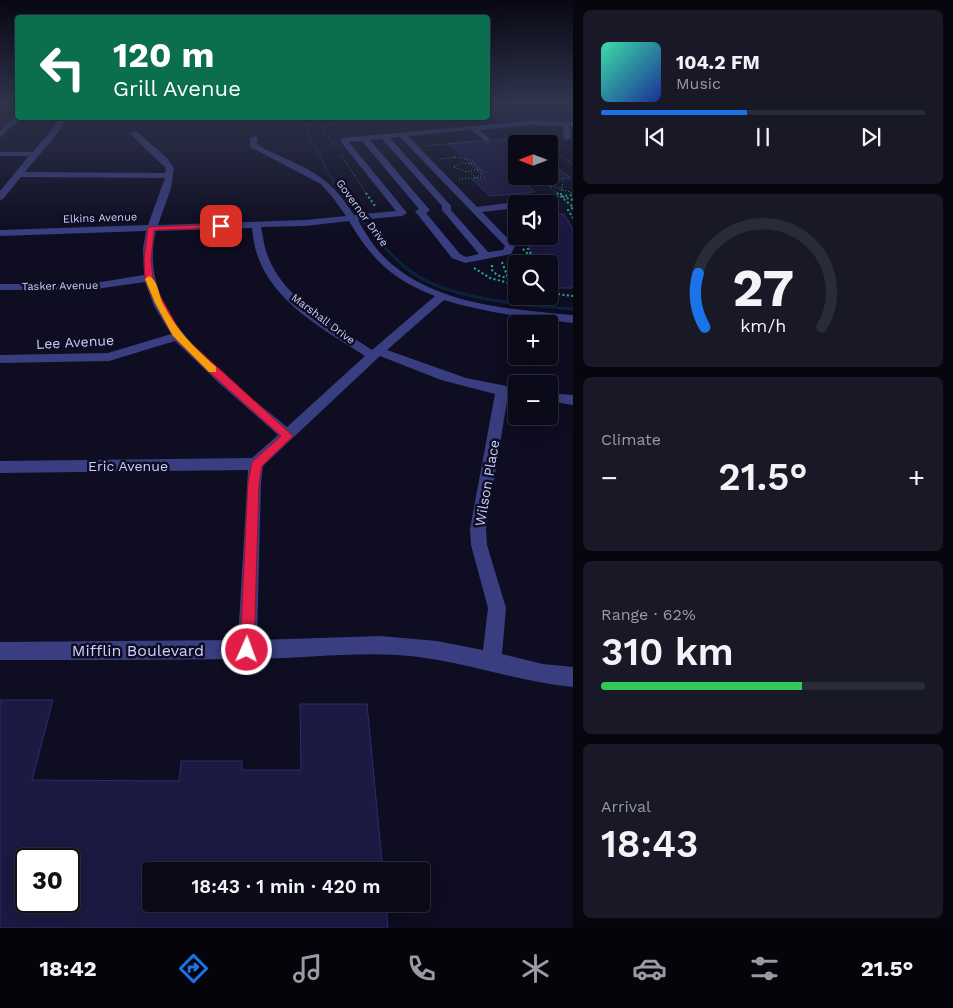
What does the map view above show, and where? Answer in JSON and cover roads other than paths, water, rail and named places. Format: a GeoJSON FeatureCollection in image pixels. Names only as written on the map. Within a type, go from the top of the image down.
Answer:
{"type":"FeatureCollection","features":[{"type":"Feature","properties":{"kind":"street"},"geometry":{"type":"LineString","coordinates":[[0,197],[41,146]]}},
{"type":"Feature","properties":{"kind":"street"},"geometry":{"type":"LineString","coordinates":[[148,146],[170,168],[151,228],[148,248],[149,278],[159,303],[178,336],[288,436]]}},
{"type":"Feature","properties":{"kind":"street","name":"Governor Drive"},"geometry":{"type":"LineString","coordinates":[[256,146],[325,184],[337,196],[364,240],[383,262],[403,276],[442,296],[500,310],[573,319]]}},
{"type":"Feature","properties":{"kind":"street"},"geometry":{"type":"LineString","coordinates":[[350,146],[402,213]]}},
{"type":"Feature","properties":{"kind":"street"},"geometry":{"type":"LineString","coordinates":[[371,146],[456,256],[465,260],[507,252],[510,246],[413,146]]}},
{"type":"Feature","properties":{"kind":"street"},"geometry":{"type":"LineString","coordinates":[[393,146],[486,256]]}},
{"type":"Feature","properties":{"kind":"street"},"geometry":{"type":"LineString","coordinates":[[0,154],[34,154]]}},
{"type":"Feature","properties":{"kind":"street"},"geometry":{"type":"LineString","coordinates":[[18,174],[169,176]]}},
{"type":"Feature","properties":{"kind":"street","name":"Elkins Avenue"},"geometry":{"type":"LineString","coordinates":[[0,233],[305,223],[447,208],[473,208],[508,204]]}},
{"type":"Feature","properties":{"kind":"street","name":"Marshall Drive"},"geometry":{"type":"LineString","coordinates":[[256,225],[263,256],[282,287],[316,316],[376,353],[508,392]]}},
{"type":"Feature","properties":{"kind":"street","name":"Tasker Avenue"},"geometry":{"type":"LineString","coordinates":[[0,287],[89,287],[149,278]]}},
{"type":"Feature","properties":{"kind":"street"},"geometry":{"type":"LineString","coordinates":[[247,650],[253,483],[256,464],[376,353],[442,296]]}},
{"type":"Feature","properties":{"kind":"street","name":"Lee Avenue"},"geometry":{"type":"LineString","coordinates":[[0,359],[109,358],[178,336]]}},
{"type":"Feature","properties":{"kind":"street","name":"Wilson Place"},"geometry":{"type":"LineString","coordinates":[[491,662],[497,608],[480,545],[478,529],[508,396]]}},
{"type":"Feature","properties":{"kind":"street"},"geometry":{"type":"LineString","coordinates":[[558,398],[573,400]]}},
{"type":"Feature","properties":{"kind":"street","name":"Eric Avenue"},"geometry":{"type":"LineString","coordinates":[[0,467],[256,464]]}},
{"type":"Feature","properties":{"kind":"street","name":"Mifflin Boulevard"},"geometry":{"type":"LineString","coordinates":[[0,651],[247,650],[382,644],[457,653],[491,662],[573,677]]}},
{"type":"Feature","properties":{"kind":"waterway"},"geometry":{"type":"LineString","coordinates":[[314,146],[320,154],[326,170],[343,194]]}},
{"type":"Feature","properties":{"kind":"waterway"},"geometry":{"type":"LineString","coordinates":[[342,193],[381,244],[410,271],[425,281],[466,295],[511,303],[573,309]]}}]}
